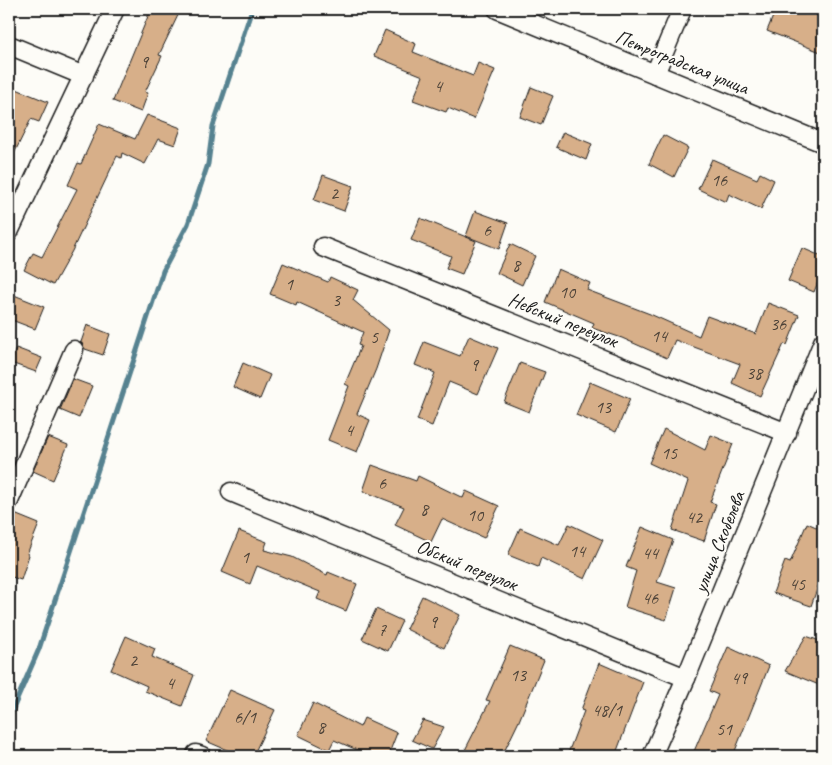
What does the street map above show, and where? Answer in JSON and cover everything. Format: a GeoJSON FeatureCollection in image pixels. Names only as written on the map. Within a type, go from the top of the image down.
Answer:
{"type":"FeatureCollection","features":[{"type":"Feature","properties":{"kind":"street"},"geometry":{"type":"LineString","coordinates":[[9,232],[115,9]]}},
{"type":"Feature","properties":{"kind":"street","name":"Петроградская улица"},"geometry":{"type":"LineString","coordinates":[[497,9],[823,143]]}},
{"type":"Feature","properties":{"kind":"street"},"geometry":{"type":"LineString","coordinates":[[655,74],[682,9]]}},
{"type":"Feature","properties":{"kind":"street"},"geometry":{"type":"LineString","coordinates":[[9,46],[84,76]]}},
{"type":"Feature","properties":{"kind":"street","name":"Невский переулок"},"geometry":{"type":"LineString","coordinates":[[323,247],[787,433]]}},
{"type":"Feature","properties":{"kind":"street","name":"улица Скобелева"},"geometry":{"type":"LineString","coordinates":[[652,756],[686,678],[823,342]]}},
{"type":"Feature","properties":{"kind":"street"},"geometry":{"type":"LineString","coordinates":[[9,501],[74,350]]}},
{"type":"Feature","properties":{"kind":"street","name":"Обский переулок"},"geometry":{"type":"LineString","coordinates":[[231,492],[686,678]]}},
{"type":"Feature","properties":{"kind":"building"},"geometry":{"type":"Polygon","coordinates":[[[151,9],[181,9],[159,55],[162,56],[145,92],[148,93],[141,112],[113,101],[151,9]]]}},
{"type":"Feature","properties":{"kind":"building"},"geometry":{"type":"Polygon","coordinates":[[[776,9],[823,9],[823,53],[767,31],[776,9]]]}},
{"type":"Feature","properties":{"kind":"building"},"geometry":{"type":"Polygon","coordinates":[[[385,30],[416,44],[413,52],[473,76],[478,63],[495,70],[474,119],[448,108],[446,112],[413,100],[423,76],[374,56],[385,30]]]}},
{"type":"Feature","properties":{"kind":"building"},"geometry":{"type":"Polygon","coordinates":[[[9,86],[48,102],[39,122],[31,119],[9,164],[9,86]]]}},
{"type":"Feature","properties":{"kind":"building"},"geometry":{"type":"Polygon","coordinates":[[[531,87],[553,96],[541,125],[520,117],[531,87]]]}},
{"type":"Feature","properties":{"kind":"building"},"geometry":{"type":"Polygon","coordinates":[[[147,115],[181,128],[175,145],[158,139],[145,164],[122,153],[121,158],[117,156],[72,251],[53,285],[24,270],[33,253],[42,257],[77,189],[68,185],[78,163],[81,164],[99,124],[135,139],[147,115]]]}},
{"type":"Feature","properties":{"kind":"building"},"geometry":{"type":"Polygon","coordinates":[[[563,132],[592,144],[586,160],[556,147],[563,132]]]}},
{"type":"Feature","properties":{"kind":"building"},"geometry":{"type":"Polygon","coordinates":[[[663,135],[688,148],[674,177],[649,164],[663,135]]]}},
{"type":"Feature","properties":{"kind":"building"},"geometry":{"type":"Polygon","coordinates":[[[712,159],[757,179],[760,173],[774,180],[761,209],[729,194],[726,202],[698,189],[712,159]]]}},
{"type":"Feature","properties":{"kind":"building"},"geometry":{"type":"Polygon","coordinates":[[[323,175],[353,186],[344,211],[314,200],[323,175]]]}},
{"type":"Feature","properties":{"kind":"building"},"geometry":{"type":"Polygon","coordinates":[[[475,211],[508,223],[499,249],[466,236],[475,211]]]}},
{"type":"Feature","properties":{"kind":"building"},"geometry":{"type":"Polygon","coordinates":[[[420,218],[476,241],[462,274],[446,268],[451,256],[411,240],[420,218]]]}},
{"type":"Feature","properties":{"kind":"building"},"geometry":{"type":"Polygon","coordinates":[[[510,244],[535,256],[522,285],[497,273],[510,244]]]}},
{"type":"Feature","properties":{"kind":"building"},"geometry":{"type":"Polygon","coordinates":[[[802,248],[823,257],[823,269],[814,292],[788,281],[802,248]]]}},
{"type":"Feature","properties":{"kind":"building"},"geometry":{"type":"Polygon","coordinates":[[[283,263],[328,282],[330,277],[358,290],[353,300],[389,330],[376,369],[357,414],[370,420],[357,452],[328,440],[349,386],[345,384],[361,346],[358,345],[363,332],[297,302],[296,305],[270,294],[283,263]]]}},
{"type":"Feature","properties":{"kind":"building"},"geometry":{"type":"Polygon","coordinates":[[[558,269],[590,283],[587,290],[650,314],[699,336],[707,316],[756,334],[768,303],[799,315],[787,345],[784,344],[760,396],[732,383],[740,364],[675,340],[667,358],[622,338],[592,328],[594,323],[545,302],[558,269]]]}},
{"type":"Feature","properties":{"kind":"building"},"geometry":{"type":"Polygon","coordinates":[[[9,293],[44,307],[35,329],[9,319],[9,293]]]}},
{"type":"Feature","properties":{"kind":"building"},"geometry":{"type":"Polygon","coordinates":[[[87,325],[110,334],[103,355],[85,349],[81,342],[87,325]]]}},
{"type":"Feature","properties":{"kind":"building"},"geometry":{"type":"Polygon","coordinates":[[[469,336],[498,348],[478,394],[449,382],[432,426],[417,420],[435,373],[415,365],[424,342],[460,356],[469,336]]]}},
{"type":"Feature","properties":{"kind":"building"},"geometry":{"type":"Polygon","coordinates":[[[16,348],[42,358],[36,372],[11,363],[16,348]]]}},
{"type":"Feature","properties":{"kind":"building"},"geometry":{"type":"Polygon","coordinates":[[[243,363],[270,375],[260,399],[233,387],[243,363]]]}},
{"type":"Feature","properties":{"kind":"building"},"geometry":{"type":"Polygon","coordinates":[[[520,363],[545,372],[529,412],[504,402],[520,363]]]}},
{"type":"Feature","properties":{"kind":"building"},"geometry":{"type":"Polygon","coordinates":[[[73,379],[92,386],[79,418],[60,410],[73,379]]]}},
{"type":"Feature","properties":{"kind":"building"},"geometry":{"type":"Polygon","coordinates":[[[590,382],[630,399],[616,432],[576,415],[590,382]]]}},
{"type":"Feature","properties":{"kind":"building"},"geometry":{"type":"Polygon","coordinates":[[[664,429],[705,450],[711,435],[733,444],[710,502],[716,504],[704,541],[672,530],[688,481],[649,463],[664,429]]]}},
{"type":"Feature","properties":{"kind":"building"},"geometry":{"type":"Polygon","coordinates":[[[48,437],[68,445],[53,480],[33,471],[48,437]]]}},
{"type":"Feature","properties":{"kind":"building"},"geometry":{"type":"Polygon","coordinates":[[[372,465],[416,481],[418,476],[463,498],[466,491],[499,506],[484,538],[442,519],[431,542],[395,525],[404,507],[363,491],[372,465]]]}},
{"type":"Feature","properties":{"kind":"building"},"geometry":{"type":"Polygon","coordinates":[[[12,513],[39,524],[27,554],[29,555],[21,580],[9,576],[9,521],[12,513]]]}},
{"type":"Feature","properties":{"kind":"building"},"geometry":{"type":"Polygon","coordinates":[[[807,523],[823,530],[823,572],[811,606],[773,593],[785,561],[790,563],[807,523]]]}},
{"type":"Feature","properties":{"kind":"building"},"geometry":{"type":"Polygon","coordinates":[[[569,524],[603,540],[585,579],[541,558],[538,567],[508,555],[520,528],[559,545],[569,524]]]}},
{"type":"Feature","properties":{"kind":"building"},"geometry":{"type":"Polygon","coordinates":[[[642,527],[673,540],[657,582],[676,588],[666,620],[625,607],[636,571],[626,567],[642,527]]]}},
{"type":"Feature","properties":{"kind":"building"},"geometry":{"type":"Polygon","coordinates":[[[239,531],[267,542],[264,550],[292,557],[327,575],[328,572],[357,584],[346,611],[317,599],[320,592],[257,566],[250,584],[222,572],[239,531]]]}},
{"type":"Feature","properties":{"kind":"building"},"geometry":{"type":"Polygon","coordinates":[[[422,596],[460,615],[444,648],[406,629],[422,596]]]}},
{"type":"Feature","properties":{"kind":"building"},"geometry":{"type":"Polygon","coordinates":[[[376,609],[402,621],[388,651],[362,639],[376,609]]]}},
{"type":"Feature","properties":{"kind":"building"},"geometry":{"type":"Polygon","coordinates":[[[126,636],[155,649],[152,657],[194,675],[182,706],[145,691],[147,686],[111,670],[126,636]]]}},
{"type":"Feature","properties":{"kind":"building"},"geometry":{"type":"Polygon","coordinates":[[[806,636],[823,642],[823,678],[819,685],[785,671],[806,636]]]}},
{"type":"Feature","properties":{"kind":"building"},"geometry":{"type":"Polygon","coordinates":[[[510,646],[544,660],[519,721],[502,756],[462,756],[490,701],[486,700],[510,646]]]}},
{"type":"Feature","properties":{"kind":"building"},"geometry":{"type":"Polygon","coordinates":[[[728,647],[769,666],[733,756],[692,756],[718,695],[709,691],[728,647]]]}},
{"type":"Feature","properties":{"kind":"building"},"geometry":{"type":"Polygon","coordinates":[[[599,663],[643,682],[615,756],[567,756],[584,711],[581,710],[599,663]]]}},
{"type":"Feature","properties":{"kind":"building"},"geometry":{"type":"Polygon","coordinates":[[[230,690],[275,710],[253,756],[241,756],[206,741],[230,690]]]}},
{"type":"Feature","properties":{"kind":"building"},"geometry":{"type":"Polygon","coordinates":[[[313,703],[360,727],[364,718],[397,733],[388,756],[371,756],[334,740],[329,750],[298,735],[313,703]]]}},
{"type":"Feature","properties":{"kind":"building"},"geometry":{"type":"Polygon","coordinates":[[[423,720],[444,727],[432,749],[412,740],[423,720]]]}},
{"type":"Feature","properties":{"kind":"waterway"},"geometry":{"type":"LineString","coordinates":[[9,718],[39,649],[163,271],[188,224],[208,164],[213,126],[252,9]]}}]}
